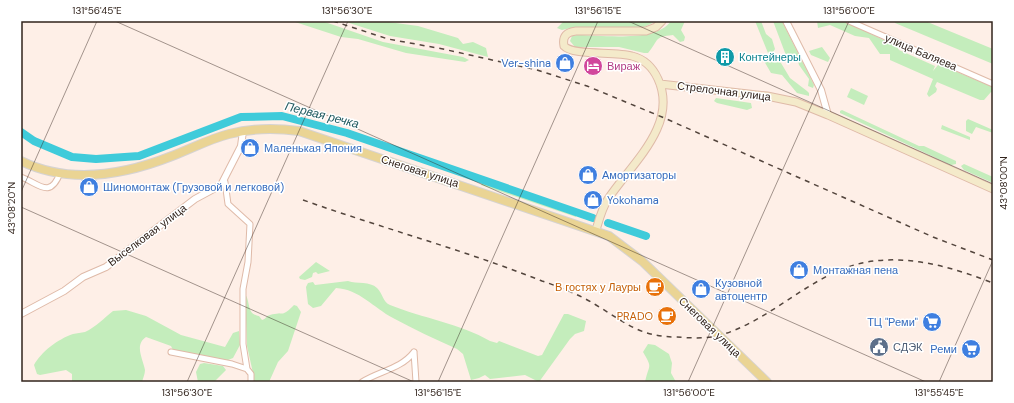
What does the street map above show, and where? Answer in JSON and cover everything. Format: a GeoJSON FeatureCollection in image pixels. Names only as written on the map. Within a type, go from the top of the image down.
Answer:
{"type":"FeatureCollection","features":[{"type":"Feature","properties":{"kind":"main road"},"geometry":{"type":"LineString","coordinates":[[596,229],[606,204],[641,156],[658,128],[663,108],[660,84],[652,69],[645,62],[634,56],[618,53],[572,51],[565,48],[563,43],[567,34],[573,31],[646,31],[656,27],[662,21]]}},
{"type":"Feature","properties":{"kind":"main road","name":"Стрелочная улица"},"geometry":{"type":"LineString","coordinates":[[660,84],[777,98],[796,102],[828,114],[993,189]]}},
{"type":"Feature","properties":{"kind":"main road","name":"Снеговая улица"},"geometry":{"type":"LineString","coordinates":[[21,161],[60,173],[104,174],[128,171],[172,156],[211,140],[243,131],[271,129],[299,131],[596,229],[632,251],[767,382]]}},
{"type":"Feature","properties":{"kind":"street"},"geometry":{"type":"LineString","coordinates":[[786,21],[821,90],[828,114]]}},
{"type":"Feature","properties":{"kind":"street","name":"улица Баляева"},"geometry":{"type":"LineString","coordinates":[[848,21],[993,84]]}},
{"type":"Feature","properties":{"kind":"street"},"geometry":{"type":"LineString","coordinates":[[243,131],[241,146],[224,182],[228,204],[250,224],[248,262],[243,289],[243,344],[247,370]]}},
{"type":"Feature","properties":{"kind":"street"},"geometry":{"type":"LineString","coordinates":[[21,177],[42,189],[48,189],[55,184],[60,173]]}},
{"type":"Feature","properties":{"kind":"street","name":"Выселковая улица"},"geometry":{"type":"LineString","coordinates":[[21,314],[64,291],[83,277],[106,267],[195,199],[219,188],[224,182]]}},
{"type":"Feature","properties":{"kind":"street"},"geometry":{"type":"LineString","coordinates":[[171,352],[232,364],[247,370],[251,374],[251,382]]}},
{"type":"Feature","properties":{"kind":"street"},"geometry":{"type":"LineString","coordinates":[[362,382],[387,369],[400,365],[414,352],[416,382]]}},
{"type":"Feature","properties":{"kind":"green space"},"geometry":{"type":"Polygon","coordinates":[[[292,21],[322,21],[383,42],[463,57],[469,60],[465,62],[406,53],[358,39],[341,37],[292,21]]]}},
{"type":"Feature","properties":{"kind":"green space"},"geometry":{"type":"Polygon","coordinates":[[[343,21],[381,21],[418,26],[458,38],[463,44],[473,42],[486,48],[488,57],[439,44],[390,36],[343,21]]]}},
{"type":"Feature","properties":{"kind":"green space"},"geometry":{"type":"Polygon","coordinates":[[[564,21],[657,21],[644,27],[575,27],[562,30],[557,28],[564,21]]]}},
{"type":"Feature","properties":{"kind":"green space"},"geometry":{"type":"Polygon","coordinates":[[[671,21],[685,21],[681,30],[685,37],[684,41],[680,42],[673,35],[659,38],[648,53],[619,47],[575,47],[570,41],[572,36],[577,35],[641,35],[664,28],[671,21]]]}},
{"type":"Feature","properties":{"kind":"green space"},"geometry":{"type":"Polygon","coordinates":[[[755,21],[761,21],[766,34],[772,39],[775,49],[772,54],[768,53],[755,21]]]}},
{"type":"Feature","properties":{"kind":"green space"},"geometry":{"type":"Polygon","coordinates":[[[773,21],[782,21],[814,85],[813,88],[808,86],[809,79],[799,65],[797,57],[789,60],[787,58],[773,21]]]}},
{"type":"Feature","properties":{"kind":"green space"},"geometry":{"type":"Polygon","coordinates":[[[817,21],[844,21],[896,46],[899,50],[935,66],[933,71],[938,65],[945,67],[993,87],[993,93],[991,92],[984,100],[980,100],[937,82],[935,86],[937,89],[936,92],[929,97],[927,94],[933,79],[890,60],[890,54],[880,54],[869,38],[855,36],[830,25],[818,28],[817,21]]]}},
{"type":"Feature","properties":{"kind":"green space"},"geometry":{"type":"Polygon","coordinates":[[[894,21],[925,21],[993,49],[993,64],[895,23],[894,21]]]}},
{"type":"Feature","properties":{"kind":"green space"},"geometry":{"type":"Polygon","coordinates":[[[822,47],[830,58],[828,62],[811,55],[809,51],[822,47]]]}},
{"type":"Feature","properties":{"kind":"green space"},"geometry":{"type":"Polygon","coordinates":[[[772,57],[778,58],[790,78],[807,91],[809,96],[797,93],[782,75],[771,73],[764,61],[772,57]]]}},
{"type":"Feature","properties":{"kind":"green space"},"geometry":{"type":"Polygon","coordinates":[[[851,88],[868,96],[864,105],[847,97],[851,88]]]}},
{"type":"Feature","properties":{"kind":"green space"},"geometry":{"type":"Polygon","coordinates":[[[716,98],[751,103],[752,108],[747,110],[717,103],[714,101],[716,98]]]}},
{"type":"Feature","properties":{"kind":"green space"},"geometry":{"type":"Polygon","coordinates":[[[842,110],[919,146],[924,146],[956,161],[956,164],[951,165],[840,113],[842,110]]]}},
{"type":"Feature","properties":{"kind":"green space"},"geometry":{"type":"Polygon","coordinates":[[[968,119],[993,130],[993,133],[976,127],[972,134],[966,131],[966,121],[968,119]]]}},
{"type":"Feature","properties":{"kind":"green space"},"geometry":{"type":"Polygon","coordinates":[[[942,125],[970,137],[970,140],[941,129],[942,125]]]}},
{"type":"Feature","properties":{"kind":"green space"},"geometry":{"type":"Polygon","coordinates":[[[964,164],[993,177],[993,183],[964,170],[961,166],[964,164]]]}},
{"type":"Feature","properties":{"kind":"green space"},"geometry":{"type":"Polygon","coordinates":[[[482,183],[576,215],[576,217],[481,185],[482,183]]]}},
{"type":"Feature","properties":{"kind":"green space"},"geometry":{"type":"Polygon","coordinates":[[[316,262],[330,271],[318,274],[316,272],[313,273],[312,277],[305,280],[300,279],[299,277],[316,262]]]}},
{"type":"Feature","properties":{"kind":"green space"},"geometry":{"type":"Polygon","coordinates":[[[348,281],[371,284],[379,290],[388,304],[402,310],[467,330],[490,341],[497,343],[499,341],[538,356],[542,355],[564,314],[568,314],[586,321],[584,331],[575,334],[570,339],[539,382],[525,375],[490,379],[485,375],[471,380],[463,354],[457,349],[393,318],[359,295],[344,289],[336,288],[321,306],[313,308],[308,304],[306,287],[308,283],[313,282],[315,285],[348,281]]]}},
{"type":"Feature","properties":{"kind":"green space"},"geometry":{"type":"Polygon","coordinates":[[[245,294],[250,310],[262,320],[270,315],[285,313],[294,305],[297,306],[301,312],[288,351],[278,362],[269,382],[253,382],[253,373],[247,346],[245,294]]]}},
{"type":"Feature","properties":{"kind":"green space"},"geometry":{"type":"Polygon","coordinates":[[[126,310],[146,316],[181,335],[225,347],[233,333],[239,331],[240,345],[233,358],[228,360],[187,354],[173,350],[171,346],[146,337],[140,344],[140,352],[145,370],[142,382],[72,382],[72,374],[66,370],[40,375],[37,374],[34,365],[37,360],[45,351],[56,343],[67,336],[89,330],[113,311],[126,310]]]}},
{"type":"Feature","properties":{"kind":"green space"},"geometry":{"type":"Polygon","coordinates":[[[648,344],[655,345],[669,354],[672,363],[671,373],[676,382],[645,382],[649,364],[643,352],[648,344]]]}},
{"type":"Feature","properties":{"kind":"green space"},"geometry":{"type":"Polygon","coordinates":[[[204,363],[223,366],[226,370],[214,382],[198,382],[196,372],[200,364],[204,363]]]}},
{"type":"Feature","properties":{"kind":"waterway","name":"Первая речка"},"geometry":{"type":"LineString","coordinates":[[21,132],[34,141],[72,157],[96,159],[139,156],[241,117],[282,116],[347,133],[593,218]]}},
{"type":"Feature","properties":{"kind":"waterway","name":"Первая речка"},"geometry":{"type":"LineString","coordinates":[[608,223],[646,236]]}},
{"type":"Feature","properties":{"kind":"railway"},"geometry":{"type":"LineString","coordinates":[[333,21],[388,39],[443,49],[537,70],[587,86],[662,117],[933,237],[993,260]]}},
{"type":"Feature","properties":{"kind":"railway"},"geometry":{"type":"LineString","coordinates":[[303,200],[483,259],[556,286],[590,301],[634,328],[653,335],[699,338],[721,335],[754,321],[829,275],[845,268],[882,260],[920,262],[975,276],[993,283]]}},
{"type":"Feature","properties":{"kind":"place","name":"Контейнеры"},"geometry":{"type":"Point","coordinates":[725,57]}},
{"type":"Feature","properties":{"kind":"place","name":"Ver-shina"},"geometry":{"type":"Point","coordinates":[565,63]}},
{"type":"Feature","properties":{"kind":"place","name":"Вираж"},"geometry":{"type":"Point","coordinates":[593,66]}},
{"type":"Feature","properties":{"kind":"place","name":"Маленькая Япония"},"geometry":{"type":"Point","coordinates":[250,148]}},
{"type":"Feature","properties":{"kind":"place","name":"Амортизаторы"},"geometry":{"type":"Point","coordinates":[588,175]}},
{"type":"Feature","properties":{"kind":"place","name":"Шиномонтаж (Грузовой и легковой)"},"geometry":{"type":"Point","coordinates":[89,187]}},
{"type":"Feature","properties":{"kind":"place","name":"Yokohama"},"geometry":{"type":"Point","coordinates":[593,200]}},
{"type":"Feature","properties":{"kind":"place","name":"Монтажная пена"},"geometry":{"type":"Point","coordinates":[799,270]}},
{"type":"Feature","properties":{"kind":"place","name":"В гостях у Лауры"},"geometry":{"type":"Point","coordinates":[655,287]}},
{"type":"Feature","properties":{"kind":"place","name":"Кузовной автоцентр"},"geometry":{"type":"Point","coordinates":[701,289]}},
{"type":"Feature","properties":{"kind":"place","name":"PRADO"},"geometry":{"type":"Point","coordinates":[667,316]}},
{"type":"Feature","properties":{"kind":"place","name":"ТЦ \"Реми\""},"geometry":{"type":"Point","coordinates":[932,322]}},
{"type":"Feature","properties":{"kind":"place","name":"СДЭК"},"geometry":{"type":"Point","coordinates":[879,347]}},
{"type":"Feature","properties":{"kind":"place","name":"Реми"},"geometry":{"type":"Point","coordinates":[971,349]}}]}
